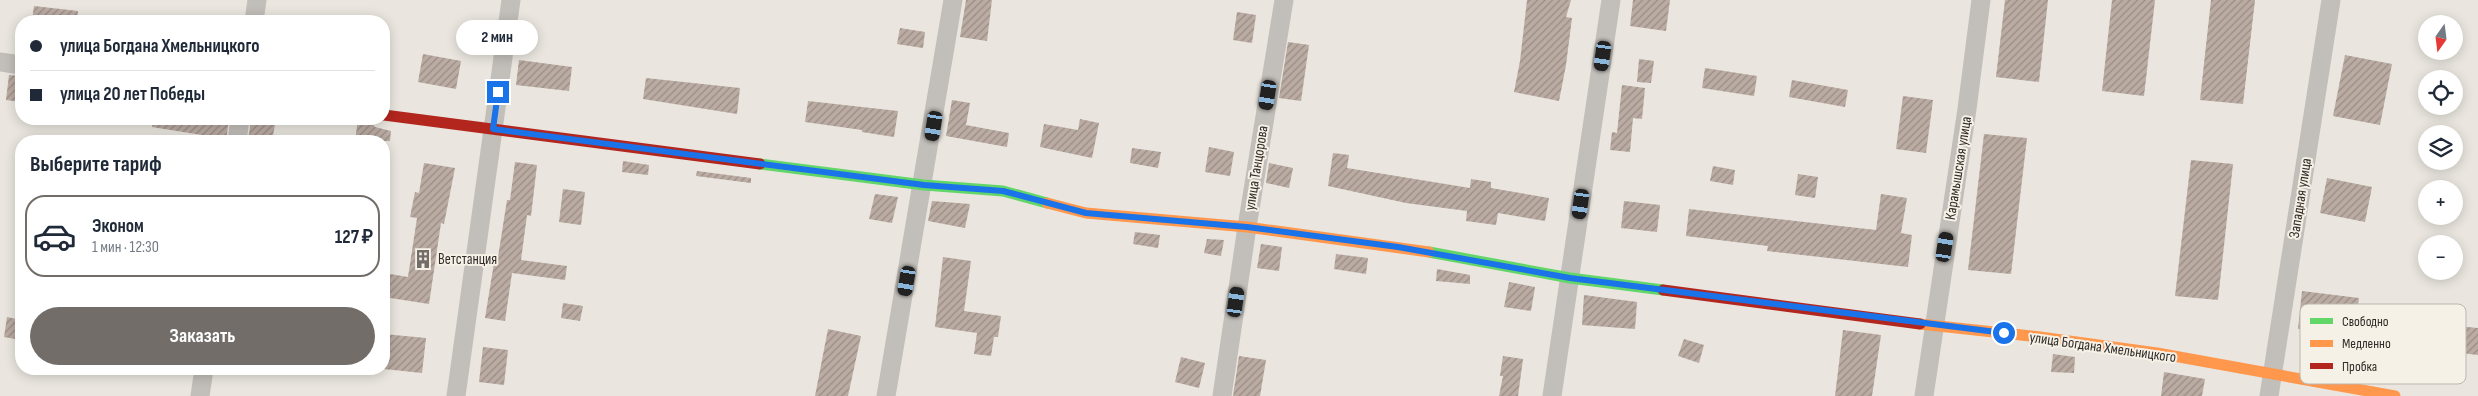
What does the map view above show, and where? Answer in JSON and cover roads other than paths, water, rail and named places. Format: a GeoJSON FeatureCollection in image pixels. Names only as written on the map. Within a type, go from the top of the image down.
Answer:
{"type":"FeatureCollection","features":[{"type":"Feature","properties":{"kind":"street"},"geometry":{"type":"LineString","coordinates":[[255,15],[257,0]]}},
{"type":"Feature","properties":{"kind":"street"},"geometry":{"type":"LineString","coordinates":[[456,396],[511,0]]}},
{"type":"Feature","properties":{"kind":"street"},"geometry":{"type":"LineString","coordinates":[[886,396],[924,185],[953,0]]}},
{"type":"Feature","properties":{"kind":"street","name":"улица Танцорова"},"geometry":{"type":"LineString","coordinates":[[1222,396],[1284,0]]}},
{"type":"Feature","properties":{"kind":"street"},"geometry":{"type":"LineString","coordinates":[[1552,396],[1611,0]]}},
{"type":"Feature","properties":{"kind":"street","name":"Карамышская улица"},"geometry":{"type":"LineString","coordinates":[[1924,396],[1967,108],[1980,0]]}},
{"type":"Feature","properties":{"kind":"street","name":"Западная улица"},"geometry":{"type":"LineString","coordinates":[[2269,396],[2331,0]]}},
{"type":"Feature","properties":{"kind":"street"},"geometry":{"type":"LineString","coordinates":[[0,62],[15,64]]}},
{"type":"Feature","properties":{"kind":"street","name":"улица Богдана Хмельницкого"},"geometry":{"type":"LineString","coordinates":[[390,116],[924,185],[1003,191],[1086,213],[1247,227],[1398,247],[1570,278],[1933,326],[2040,336],[2158,353],[2300,380]]}},
{"type":"Feature","properties":{"kind":"street"},"geometry":{"type":"LineString","coordinates":[[200,396],[203,375]]}},
{"type":"Feature","properties":{"kind":"street","name":"улица Богдана Хмельницкого"},"geometry":{"type":"LineString","coordinates":[[2325,384],[2395,396]]}},
{"type":"Feature","properties":{"kind":"place","name":"Ветстанция"},"geometry":{"type":"Point","coordinates":[423,259]}}]}
